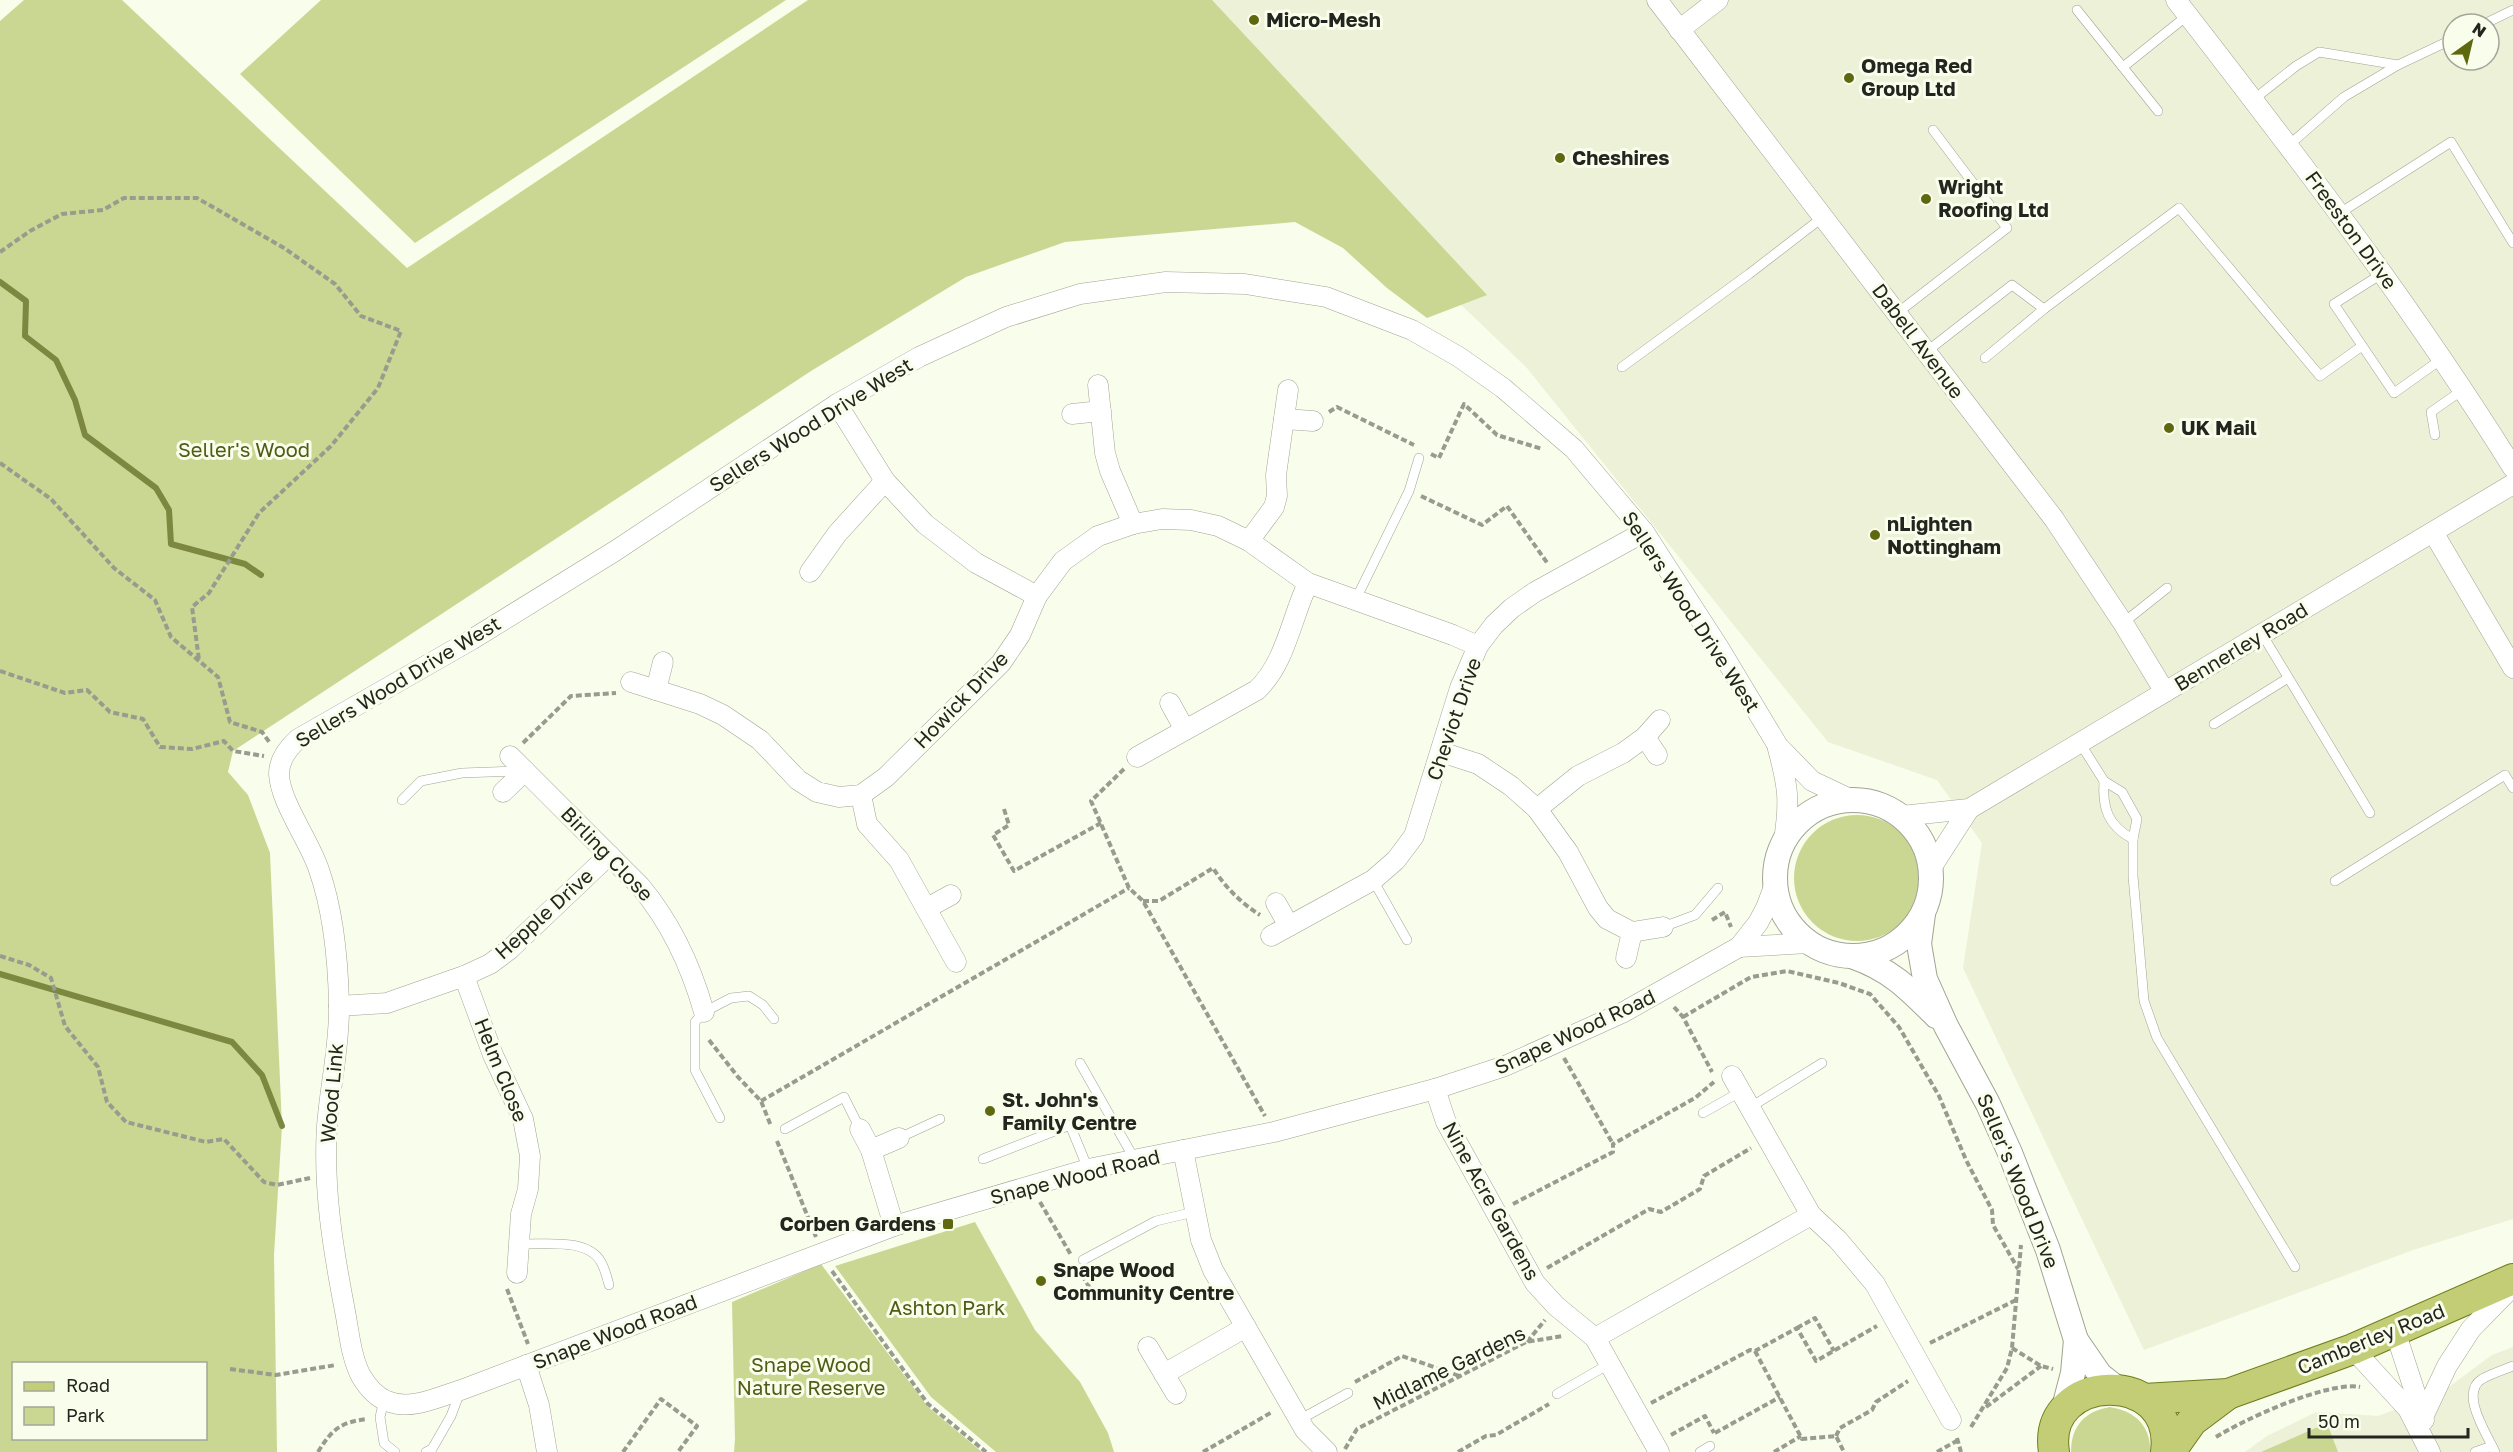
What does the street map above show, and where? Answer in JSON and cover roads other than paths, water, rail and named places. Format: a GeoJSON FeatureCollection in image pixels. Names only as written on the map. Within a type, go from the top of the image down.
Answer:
{"type":"FeatureCollection","features":[{"type":"Feature","properties":{"kind":"main road","name":"Camberley Road"},"geometry":{"type":"LineString","coordinates":[[2168,1452],[2192,1421],[2228,1394],[2352,1349],[2513,1279]]}},
{"type":"Feature","properties":{"kind":"main road","name":"Camberley Road"},"geometry":{"type":"LineString","coordinates":[[2062,1415],[2072,1402],[2102,1389],[2131,1394],[2228,1394]]}},
{"type":"Feature","properties":{"kind":"main road"},"geometry":{"type":"LineString","coordinates":[[2131,1394],[2152,1406],[2164,1426],[2168,1452]]}},
{"type":"Feature","properties":{"kind":"main road"},"geometry":{"type":"LineString","coordinates":[[2052,1450],[2055,1430],[2062,1415]]}},
{"type":"Feature","properties":{"kind":"street","name":"Dabell Avenue"},"geometry":{"type":"LineString","coordinates":[[1657,0],[2054,519],[2123,622],[2166,692]]}},
{"type":"Feature","properties":{"kind":"street"},"geometry":{"type":"LineString","coordinates":[[1679,30],[1718,0]]}},
{"type":"Feature","properties":{"kind":"street","name":"Freeston Drive"},"geometry":{"type":"LineString","coordinates":[[2182,8],[2383,272],[2464,389],[2513,468]]}},
{"type":"Feature","properties":{"kind":"street","name":"Sellers Wood Drive West"},"geometry":{"type":"LineString","coordinates":[[282,760],[289,746],[298,739],[471,640],[615,551],[837,404],[919,357],[1006,317],[1080,294],[1166,282],[1245,284],[1326,297],[1412,330],[1459,357],[1503,388],[1574,449],[1644,532],[1719,648],[1778,746],[1812,781],[1850,799]]}},
{"type":"Feature","properties":{"kind":"street"},"geometry":{"type":"LineString","coordinates":[[1098,385],[1107,462],[1132,524]]}},
{"type":"Feature","properties":{"kind":"street"},"geometry":{"type":"LineString","coordinates":[[1249,541],[1274,507],[1277,496],[1276,476],[1288,390]]}},
{"type":"Feature","properties":{"kind":"street"},"geometry":{"type":"LineString","coordinates":[[837,404],[885,481],[925,524],[967,556],[1037,596]]}},
{"type":"Feature","properties":{"kind":"street"},"geometry":{"type":"LineString","coordinates":[[1072,414],[1101,411]]}},
{"type":"Feature","properties":{"kind":"street"},"geometry":{"type":"LineString","coordinates":[[1284,419],[1313,421]]}},
{"type":"Feature","properties":{"kind":"street"},"geometry":{"type":"LineString","coordinates":[[810,572],[837,534],[885,481]]}},
{"type":"Feature","properties":{"kind":"street","name":"Bennerley Road"},"geometry":{"type":"LineString","coordinates":[[1901,816],[1969,809],[2513,484]]}},
{"type":"Feature","properties":{"kind":"street","name":"Howick Drive"},"geometry":{"type":"LineString","coordinates":[[861,795],[886,777],[1001,663],[1020,635],[1037,596],[1063,561],[1098,536],[1132,524],[1162,519],[1191,520],[1218,526],[1249,541],[1308,583],[1354,602],[1453,635],[1478,646]]}},
{"type":"Feature","properties":{"kind":"street","name":"Cheviot Drive"},"geometry":{"type":"LineString","coordinates":[[1270,936],[1373,880],[1396,860],[1414,836],[1460,688],[1478,646],[1494,625],[1512,608],[1644,532]]}},
{"type":"Feature","properties":{"kind":"street"},"geometry":{"type":"LineString","coordinates":[[2433,532],[2513,668]]}},
{"type":"Feature","properties":{"kind":"street"},"geometry":{"type":"LineString","coordinates":[[1137,757],[1257,690],[1270,678],[1279,663],[1297,607],[1308,583]]}},
{"type":"Feature","properties":{"kind":"street"},"geometry":{"type":"LineString","coordinates":[[656,690],[663,662]]}},
{"type":"Feature","properties":{"kind":"street"},"geometry":{"type":"LineString","coordinates":[[631,682],[700,704],[742,726],[760,740],[798,780],[818,792],[839,797],[861,795],[867,824],[899,860],[956,962]]}},
{"type":"Feature","properties":{"kind":"street"},"geometry":{"type":"LineString","coordinates":[[1170,703],[1185,730]]}},
{"type":"Feature","properties":{"kind":"street"},"geometry":{"type":"LineString","coordinates":[[1537,809],[1578,776],[1623,753],[1645,737],[1660,720]]}},
{"type":"Feature","properties":{"kind":"street"},"geometry":{"type":"LineString","coordinates":[[1645,737],[1657,755]]}},
{"type":"Feature","properties":{"kind":"street","name":"Sellers Wood Drive West"},"geometry":{"type":"LineString","coordinates":[[1778,746],[1787,780],[1789,805],[1784,840]]}},
{"type":"Feature","properties":{"kind":"street"},"geometry":{"type":"LineString","coordinates":[[1441,752],[1478,764],[1511,786],[1537,809],[1568,852],[1598,908],[1607,919],[1632,932],[1663,927]]}},
{"type":"Feature","properties":{"kind":"street","name":"Birling Close"},"geometry":{"type":"LineString","coordinates":[[510,756],[640,886],[670,926],[695,978],[700,1017]]}},
{"type":"Feature","properties":{"kind":"street","name":"Wood Link"},"geometry":{"type":"LineString","coordinates":[[282,760],[279,773],[282,790],[319,868],[333,917],[339,1006],[327,1126],[326,1176],[330,1234],[355,1362],[382,1409]]}},
{"type":"Feature","properties":{"kind":"street"},"geometry":{"type":"LineString","coordinates":[[503,792],[525,771]]}},
{"type":"Feature","properties":{"kind":"street"},"geometry":{"type":"LineString","coordinates":[[1850,799],[1877,803],[1901,816],[1921,839],[1931,868],[1932,884],[1923,914],[1914,928],[1888,949],[1871,955],[1854,957],[1838,955],[1809,943],[1787,921],[1780,906],[1775,884],[1777,856],[1794,826],[1807,814],[1827,804],[1850,799]]}},
{"type":"Feature","properties":{"kind":"street","name":"Bennerley Road"},"geometry":{"type":"LineString","coordinates":[[1931,868],[1969,809]]}},
{"type":"Feature","properties":{"kind":"street","name":"Hepple Drive"},"geometry":{"type":"LineString","coordinates":[[339,1006],[387,1003],[464,976],[490,964],[609,855]]}},
{"type":"Feature","properties":{"kind":"street","name":"Snape Wood Road"},"geometry":{"type":"LineString","coordinates":[[382,1409],[396,1404],[421,1403],[461,1390],[894,1226],[1088,1169],[1274,1132],[1435,1089],[1504,1066],[1556,1045],[1661,992],[1738,947],[1762,916],[1775,884]]}},
{"type":"Feature","properties":{"kind":"street"},"geometry":{"type":"LineString","coordinates":[[927,908],[951,895]]}},
{"type":"Feature","properties":{"kind":"street"},"geometry":{"type":"LineString","coordinates":[[1276,903],[1289,926]]}},
{"type":"Feature","properties":{"kind":"street","name":"Seller's Wood Drive"},"geometry":{"type":"LineString","coordinates":[[1923,914],[1919,944],[1925,979],[1946,1026],[1989,1104],[2010,1153],[2048,1250],[2076,1340],[2100,1375],[2131,1394]]}},
{"type":"Feature","properties":{"kind":"street"},"geometry":{"type":"LineString","coordinates":[[1626,958],[1632,932]]}},
{"type":"Feature","properties":{"kind":"street","name":"Snape Wood Road"},"geometry":{"type":"LineString","coordinates":[[1738,947],[1809,943]]}},
{"type":"Feature","properties":{"kind":"street","name":"Seller's Wood Drive"},"geometry":{"type":"LineString","coordinates":[[1854,957],[1877,965],[1893,975],[1946,1026]]}},
{"type":"Feature","properties":{"kind":"street","name":"Helm Close"},"geometry":{"type":"LineString","coordinates":[[464,976],[493,1055],[523,1119],[530,1156],[528,1189],[521,1214],[517,1273]]}},
{"type":"Feature","properties":{"kind":"street","name":"Nine Acre Gardens"},"geometry":{"type":"LineString","coordinates":[[1435,1089],[1446,1122],[1532,1277],[1556,1306],[1594,1338],[1656,1448]]}},
{"type":"Feature","properties":{"kind":"street"},"geometry":{"type":"LineString","coordinates":[[1740,1092],[1810,1215],[1857,1261],[1875,1284],[1957,1428]]}},
{"type":"Feature","properties":{"kind":"street"},"geometry":{"type":"LineString","coordinates":[[860,1129],[871,1150],[894,1226]]}},
{"type":"Feature","properties":{"kind":"street"},"geometry":{"type":"LineString","coordinates":[[871,1150],[899,1137]]}},
{"type":"Feature","properties":{"kind":"street"},"geometry":{"type":"LineString","coordinates":[[1183,1150],[1194,1212],[1213,1270],[1305,1430],[1326,1452]]}},
{"type":"Feature","properties":{"kind":"street"},"geometry":{"type":"LineString","coordinates":[[1594,1338],[1810,1215]]}},
{"type":"Feature","properties":{"kind":"street"},"geometry":{"type":"LineString","coordinates":[[2423,1417],[2447,1365],[2471,1329],[2513,1286]]}},
{"type":"Feature","properties":{"kind":"street"},"geometry":{"type":"LineString","coordinates":[[1164,1374],[1246,1328]]}},
{"type":"Feature","properties":{"kind":"street"},"geometry":{"type":"LineString","coordinates":[[2395,1331],[2432,1452]]}},
{"type":"Feature","properties":{"kind":"street","name":"Seller's Wood Drive"},"geometry":{"type":"LineString","coordinates":[[2062,1415],[2073,1373],[2076,1340]]}},
{"type":"Feature","properties":{"kind":"street"},"geometry":{"type":"LineString","coordinates":[[1148,1347],[1176,1394]]}},
{"type":"Feature","properties":{"kind":"street"},"geometry":{"type":"LineString","coordinates":[[2352,1349],[2408,1409],[2432,1452]]}},
{"type":"Feature","properties":{"kind":"street"},"geometry":{"type":"LineString","coordinates":[[531,1363],[547,1452]]}},
{"type":"Feature","properties":{"kind":"lane"},"geometry":{"type":"LineString","coordinates":[[2123,67],[2182,8]]}},
{"type":"Feature","properties":{"kind":"lane"},"geometry":{"type":"LineString","coordinates":[[2077,10],[2158,111]]}},
{"type":"Feature","properties":{"kind":"lane"},"geometry":{"type":"LineString","coordinates":[[2288,146],[2344,97],[2398,65],[2441,45]]}},
{"type":"Feature","properties":{"kind":"lane"},"geometry":{"type":"LineString","coordinates":[[2253,100],[2296,66],[2319,52],[2398,65]]}},
{"type":"Feature","properties":{"kind":"lane"},"geometry":{"type":"LineString","coordinates":[[1896,314],[2007,228],[1933,130]]}},
{"type":"Feature","properties":{"kind":"lane"},"geometry":{"type":"LineString","coordinates":[[2340,213],[2451,142],[2513,243]]}},
{"type":"Feature","properties":{"kind":"lane"},"geometry":{"type":"LineString","coordinates":[[1985,358],[2044,309],[2179,208],[2320,376],[2362,346]]}},
{"type":"Feature","properties":{"kind":"lane"},"geometry":{"type":"LineString","coordinates":[[1622,367],[1823,217]]}},
{"type":"Feature","properties":{"kind":"lane"},"geometry":{"type":"LineString","coordinates":[[2383,272],[2334,304],[2394,393],[2443,358]]}},
{"type":"Feature","properties":{"kind":"lane"},"geometry":{"type":"LineString","coordinates":[[1926,352],[2013,285],[2044,309]]}},
{"type":"Feature","properties":{"kind":"lane"},"geometry":{"type":"LineString","coordinates":[[2436,435],[2431,412],[2464,389]]}},
{"type":"Feature","properties":{"kind":"lane"},"geometry":{"type":"LineString","coordinates":[[1354,602],[1409,491],[1419,458]]}},
{"type":"Feature","properties":{"kind":"lane"},"geometry":{"type":"LineString","coordinates":[[2123,622],[2167,588]]}},
{"type":"Feature","properties":{"kind":"lane"},"geometry":{"type":"LineString","coordinates":[[2262,634],[2370,813]]}},
{"type":"Feature","properties":{"kind":"lane"},"geometry":{"type":"LineString","coordinates":[[2214,724],[2288,678]]}},
{"type":"Feature","properties":{"kind":"lane"},"geometry":{"type":"LineString","coordinates":[[2080,743],[2104,781],[2122,792],[2137,819],[2133,839],[2133,876],[2144,1001],[2153,1030],[2295,1267]]}},
{"type":"Feature","properties":{"kind":"lane"},"geometry":{"type":"LineString","coordinates":[[402,800],[421,781],[462,773],[525,771]]}},
{"type":"Feature","properties":{"kind":"lane"},"geometry":{"type":"LineString","coordinates":[[2335,881],[2505,775],[2513,788]]}},
{"type":"Feature","properties":{"kind":"lane"},"geometry":{"type":"LineString","coordinates":[[2104,781],[2103,802],[2117,831],[2133,839]]}},
{"type":"Feature","properties":{"kind":"lane"},"geometry":{"type":"LineString","coordinates":[[1373,880],[1407,940]]}},
{"type":"Feature","properties":{"kind":"lane"},"geometry":{"type":"LineString","coordinates":[[1663,927],[1695,915],[1718,888]]}},
{"type":"Feature","properties":{"kind":"lane"},"geometry":{"type":"LineString","coordinates":[[700,1017],[731,998],[749,996],[763,1005],[774,1019]]}},
{"type":"Feature","properties":{"kind":"lane","name":"Birling Close"},"geometry":{"type":"LineString","coordinates":[[700,1017],[695,1070],[720,1118]]}},
{"type":"Feature","properties":{"kind":"lane"},"geometry":{"type":"LineString","coordinates":[[1080,1063],[1135,1160]]}},
{"type":"Feature","properties":{"kind":"lane"},"geometry":{"type":"LineString","coordinates":[[1702,1113],[1740,1092],[1822,1063]]}},
{"type":"Feature","properties":{"kind":"lane"},"geometry":{"type":"LineString","coordinates":[[785,1129],[844,1097],[860,1129]]}},
{"type":"Feature","properties":{"kind":"lane"},"geometry":{"type":"LineString","coordinates":[[899,1137],[940,1119]]}},
{"type":"Feature","properties":{"kind":"lane"},"geometry":{"type":"LineString","coordinates":[[983,1159],[1070,1125],[1088,1169]]}},
{"type":"Feature","properties":{"kind":"lane"},"geometry":{"type":"LineString","coordinates":[[1079,1262],[1156,1221],[1194,1212]]}},
{"type":"Feature","properties":{"kind":"lane"},"geometry":{"type":"LineString","coordinates":[[519,1244],[577,1246],[587,1250],[601,1261],[609,1285]]}},
{"type":"Feature","properties":{"kind":"lane"},"geometry":{"type":"LineString","coordinates":[[1557,1394],[1609,1364]]}},
{"type":"Feature","properties":{"kind":"lane"},"geometry":{"type":"LineString","coordinates":[[2475,1452],[2493,1449],[2471,1399],[2474,1388],[2480,1380],[2513,1366]]}},
{"type":"Feature","properties":{"kind":"lane"},"geometry":{"type":"LineString","coordinates":[[426,1452],[432,1449],[451,1416],[461,1390]]}},
{"type":"Feature","properties":{"kind":"lane"},"geometry":{"type":"LineString","coordinates":[[1299,1420],[1348,1394]]}},
{"type":"Feature","properties":{"kind":"lane"},"geometry":{"type":"LineString","coordinates":[[382,1409],[384,1443],[395,1452]]}},
{"type":"Feature","properties":{"kind":"lane"},"geometry":{"type":"LineString","coordinates":[[1700,1452],[1715,1444]]}},
{"type":"Feature","properties":{"kind":"waterway"},"geometry":{"type":"LineString","coordinates":[[0,282],[26,301],[25,336],[56,360],[75,400],[85,435],[156,488],[169,510],[171,544],[245,564],[261,575]]}},
{"type":"Feature","properties":{"kind":"waterway"},"geometry":{"type":"LineString","coordinates":[[0,974],[232,1042],[262,1075],[282,1126]]}},
{"type":"Feature","properties":{"kind":"place","name":"Micro-Mesh"},"geometry":{"type":"Point","coordinates":[1254,20]}},
{"type":"Feature","properties":{"kind":"place","name":"Omega Red Group Ltd"},"geometry":{"type":"Point","coordinates":[1849,78]}},
{"type":"Feature","properties":{"kind":"place","name":"Cheshires"},"geometry":{"type":"Point","coordinates":[1560,158]}},
{"type":"Feature","properties":{"kind":"place","name":"Wright Roofing Ltd"},"geometry":{"type":"Point","coordinates":[1926,199]}},
{"type":"Feature","properties":{"kind":"place","name":"UK Mail"},"geometry":{"type":"Point","coordinates":[2169,428]}},
{"type":"Feature","properties":{"kind":"place","name":"nLighten Nottingham"},"geometry":{"type":"Point","coordinates":[1875,535]}},
{"type":"Feature","properties":{"kind":"place","name":"St. John's Family Centre"},"geometry":{"type":"Point","coordinates":[990,1111]}},
{"type":"Feature","properties":{"kind":"place","name":"Corben Gardens"},"geometry":{"type":"Point","coordinates":[948,1224]}},
{"type":"Feature","properties":{"kind":"place","name":"Snape Wood Community Centre"},"geometry":{"type":"Point","coordinates":[1041,1281]}},
{"type":"Feature","properties":{"kind":"park label","name":"Seller's Wood"},"geometry":{"type":"Point","coordinates":[244,450]}},
{"type":"Feature","properties":{"kind":"park label","name":"Ashton Park"},"geometry":{"type":"Point","coordinates":[947,1308]}},
{"type":"Feature","properties":{"kind":"park label","name":"Snape Wood Nature Reserve"},"geometry":{"type":"Point","coordinates":[811,1376]}}]}
